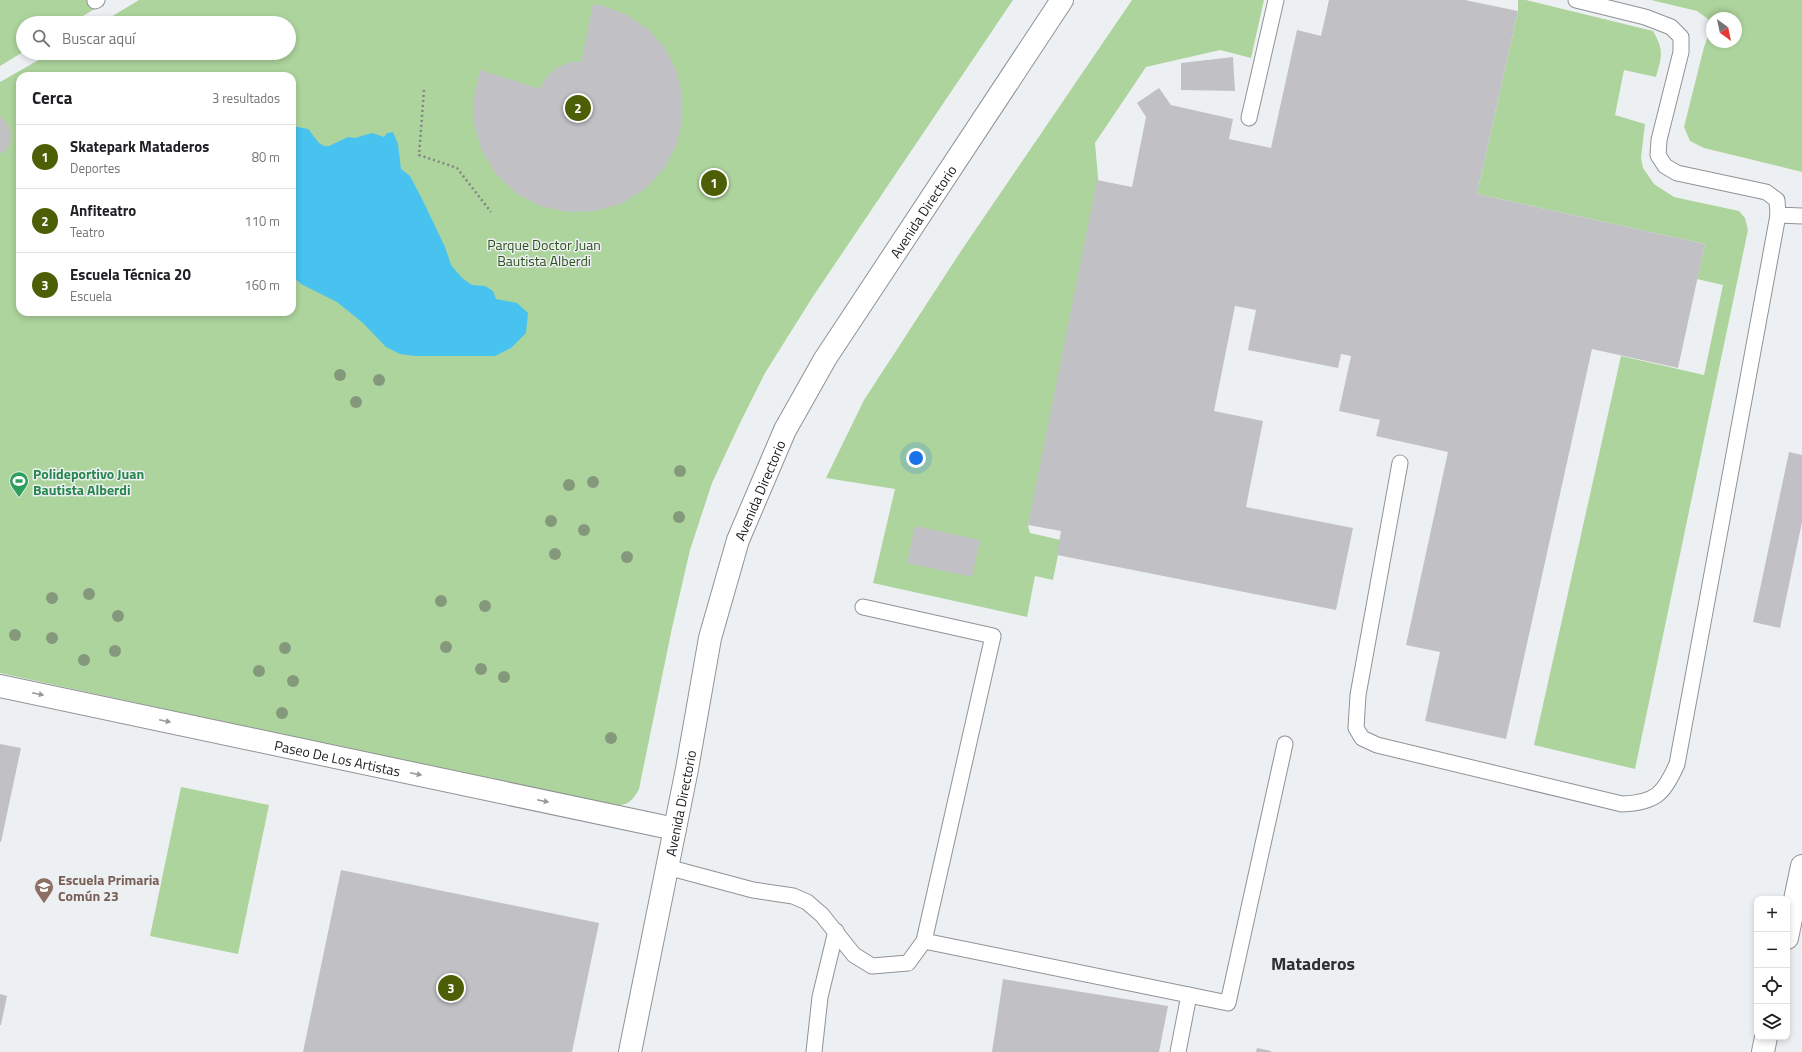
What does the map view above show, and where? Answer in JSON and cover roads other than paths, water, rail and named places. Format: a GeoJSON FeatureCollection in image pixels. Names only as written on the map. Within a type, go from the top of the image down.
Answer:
{"type":"FeatureCollection","features":[{"type":"Feature","properties":{"kind":"main road","name":"Avenida Directorio"},"geometry":{"type":"LineString","coordinates":[[630,1052],[675,829],[710,638],[738,540],[785,430],[825,359],[1062,0]]}},
{"type":"Feature","properties":{"kind":"main road","name":"Paseo De Los Artistas"},"geometry":{"type":"LineString","coordinates":[[0,686],[675,829]]}},
{"type":"Feature","properties":{"kind":"main road"},"geometry":{"type":"LineString","coordinates":[[1788,932],[1802,866]]}},
{"type":"Feature","properties":{"kind":"main road"},"geometry":{"type":"LineString","coordinates":[[1763,1052],[1765,1040]]}},
{"type":"Feature","properties":{"kind":"lane"},"geometry":{"type":"LineString","coordinates":[[1249,118],[1276,0]]}},
{"type":"Feature","properties":{"kind":"lane"},"geometry":{"type":"LineString","coordinates":[[1400,463],[1358,695],[1356,728],[1362,738],[1377,746],[1622,804],[1640,804],[1657,796],[1669,782],[1677,764],[1778,215],[1777,200],[1766,192],[1677,173],[1665,166],[1658,156],[1659,140],[1681,52],[1681,37],[1671,27],[1645,17],[1576,0]]}},
{"type":"Feature","properties":{"kind":"lane"},"geometry":{"type":"LineString","coordinates":[[1778,215],[1802,216]]}},
{"type":"Feature","properties":{"kind":"lane"},"geometry":{"type":"LineString","coordinates":[[667,867],[753,890],[793,896],[807,902],[822,915],[854,956],[872,966],[908,963],[924,940],[993,636],[863,607]]}},
{"type":"Feature","properties":{"kind":"lane"},"geometry":{"type":"LineString","coordinates":[[924,940],[1228,1003],[1285,744]]}},
{"type":"Feature","properties":{"kind":"lane"},"geometry":{"type":"LineString","coordinates":[[814,1052],[820,997],[836,931]]}},
{"type":"Feature","properties":{"kind":"lane"},"geometry":{"type":"LineString","coordinates":[[1178,1052],[1189,995]]}},
{"type":"Feature","properties":{"kind":"water"},"geometry":{"type":"Polygon","coordinates":[[[296,127],[308,129],[319,143],[324,146],[329,146],[348,137],[355,138],[372,133],[384,137],[387,133],[393,132],[398,144],[401,169],[410,176],[422,199],[445,247],[451,265],[462,278],[472,285],[485,286],[493,291],[496,299],[517,303],[528,313],[526,333],[511,348],[495,356],[415,356],[400,354],[386,347],[363,323],[337,302],[301,284],[296,280],[296,127]]]}},
{"type":"Feature","properties":{"kind":"place","name":"Anfiteatro"},"geometry":{"type":"Point","coordinates":[578,108]}},
{"type":"Feature","properties":{"kind":"place","name":"Skatepark Mataderos"},"geometry":{"type":"Point","coordinates":[714,183]}},
{"type":"Feature","properties":{"kind":"place","name":"Polideportivo Juan Bautista Alberdi"},"geometry":{"type":"Point","coordinates":[19,498]}},
{"type":"Feature","properties":{"kind":"place","name":"Escuela Primaria Común 23"},"geometry":{"type":"Point","coordinates":[44,904]}},
{"type":"Feature","properties":{"kind":"place","name":"Escuela Técnica 20"},"geometry":{"type":"Point","coordinates":[451,988]}},
{"type":"Feature","properties":{"kind":"district","name":"Mataderos"},"geometry":{"type":"Point","coordinates":[1313,963]}},
{"type":"Feature","properties":{"kind":"park label","name":"Parque Doctor Juan Bautista Alberdi"},"geometry":{"type":"Point","coordinates":[544,252]}}]}
